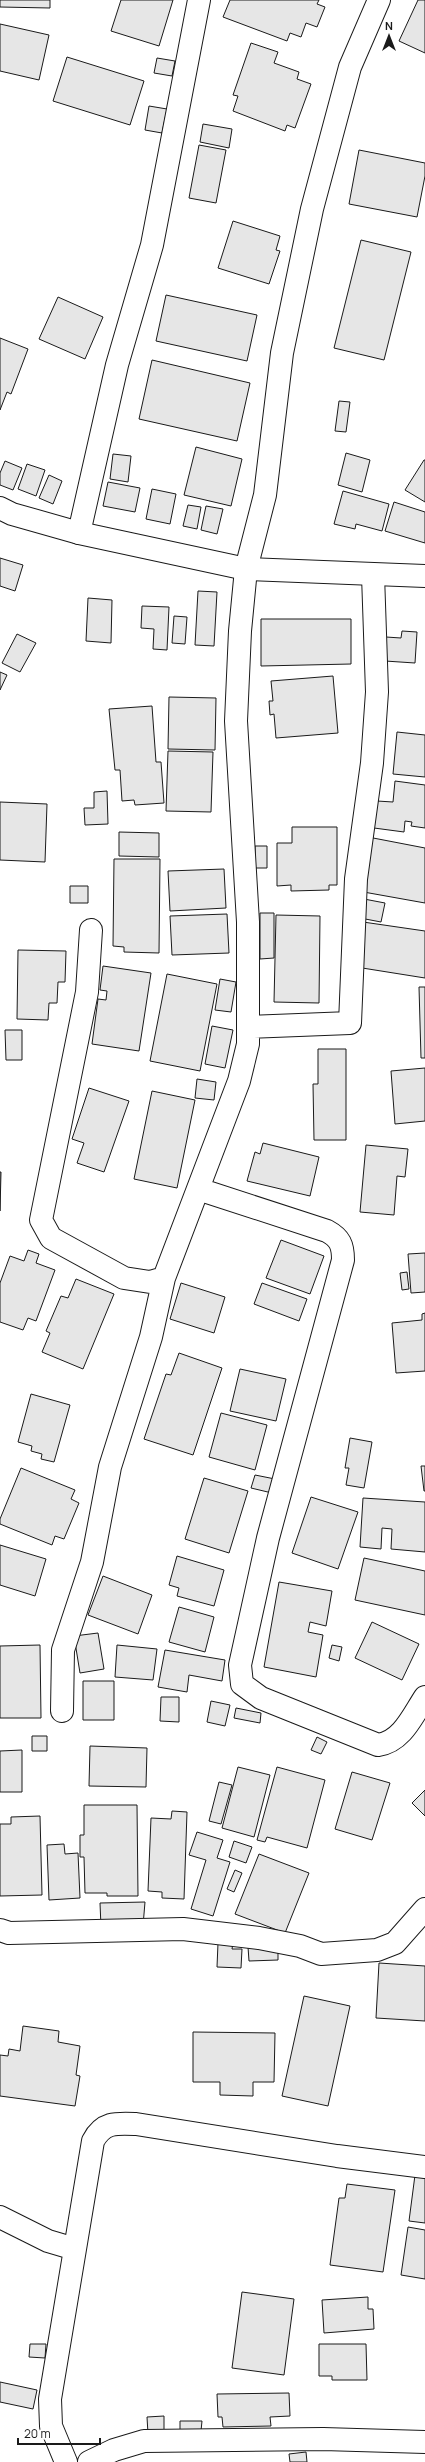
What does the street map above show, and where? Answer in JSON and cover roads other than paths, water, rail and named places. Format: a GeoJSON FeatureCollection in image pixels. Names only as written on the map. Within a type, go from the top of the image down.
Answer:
{"type":"FeatureCollection","features":[{"type":"Feature","properties":{"kind":"street"},"geometry":{"type":"LineString","coordinates":[[79,533],[117,365],[152,246],[198,0]]}},
{"type":"Feature","properties":{"kind":"street"},"geometry":{"type":"LineString","coordinates":[[62,1711],[63,1650],[92,1562],[110,1467],[151,1337],[164,1278],[239,1081],[248,1044],[248,922],[236,721],[240,631],[246,569],[264,495],[282,353],[312,209],[350,68],[380,0]]}},
{"type":"Feature","properties":{"kind":"street"},"geometry":{"type":"LineString","coordinates":[[0,508],[12,514],[79,533],[246,569],[425,576]]}},
{"type":"Feature","properties":{"kind":"street"},"geometry":{"type":"LineString","coordinates":[[249,1027],[350,1022],[356,879],[372,763],[378,692],[373,574]]}},
{"type":"Feature","properties":{"kind":"street"},"geometry":{"type":"LineString","coordinates":[[91,930],[86,1000],[41,1220],[51,1238],[124,1278],[150,1282],[164,1278]]}},
{"type":"Feature","properties":{"kind":"street"},"geometry":{"type":"LineString","coordinates":[[198,1189],[327,1231],[336,1236],[343,1246],[343,1260],[268,1538],[240,1665],[242,1684],[261,1698],[378,1746],[390,1744],[405,1727],[425,1697]]}},
{"type":"Feature","properties":{"kind":"street"},"geometry":{"type":"LineString","coordinates":[[0,1930],[9,1932],[183,1929],[259,1938],[300,1946],[321,1954],[377,1950],[395,1943],[425,1909]]}},
{"type":"Feature","properties":{"kind":"street"},"geometry":{"type":"LineString","coordinates":[[66,2462],[51,2426],[50,2399],[93,2141],[98,2131],[105,2125],[117,2123],[136,2124],[337,2156],[425,2167]]}},
{"type":"Feature","properties":{"kind":"street"},"geometry":{"type":"LineString","coordinates":[[0,2217],[48,2241],[75,2249]]}},
{"type":"Feature","properties":{"kind":"street"},"geometry":{"type":"LineString","coordinates":[[88,2462],[114,2450],[144,2441],[324,2439],[425,2442]]}}]}
